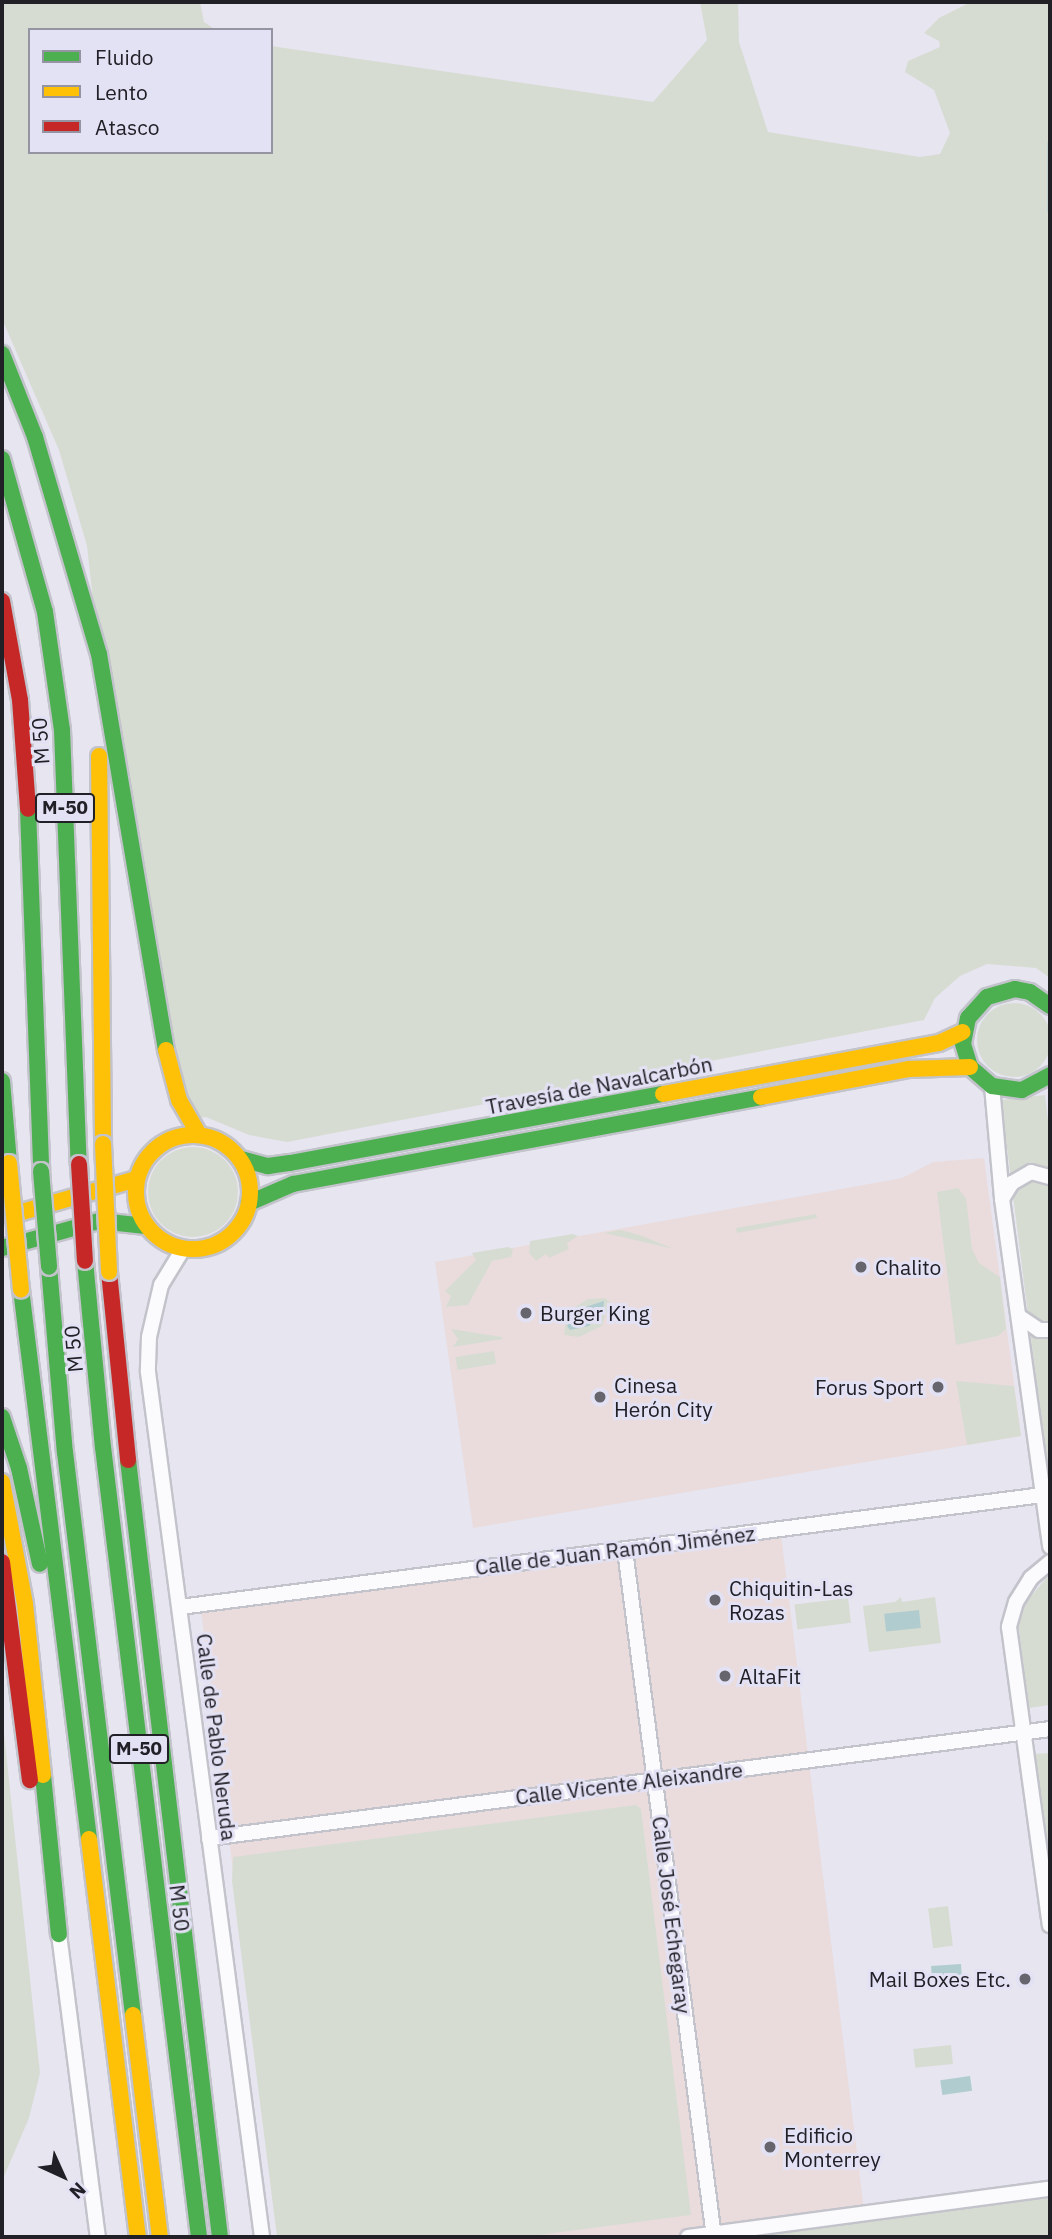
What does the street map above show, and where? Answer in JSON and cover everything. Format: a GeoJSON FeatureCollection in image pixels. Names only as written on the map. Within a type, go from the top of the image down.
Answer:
{"type":"FeatureCollection","features":[{"type":"Feature","properties":{"kind":"main road"},"geometry":{"type":"LineString","coordinates":[[2,354],[35,437],[99,654],[169,1067],[179,1100],[199,1134],[159,1145],[136,1179],[136,1204],[146,1226],[156,1237],[183,1249],[200,1249],[225,1239],[243,1220],[249,1203],[249,1180],[241,1159]]}},
{"type":"Feature","properties":{"kind":"main road","name":"M 50"},"geometry":{"type":"LineString","coordinates":[[2,458],[45,612],[62,730],[85,1261],[103,1447],[199,2237]]}},
{"type":"Feature","properties":{"kind":"main road"},"geometry":{"type":"LineString","coordinates":[[65,537],[86,641],[103,807],[103,1144],[109,1272],[146,1628],[220,2237]]}},
{"type":"Feature","properties":{"kind":"main road","name":"M-50"},"geometry":{"type":"LineString","coordinates":[[2,601],[20,700],[27,771],[41,1171],[65,1452],[160,2237]]}},
{"type":"Feature","properties":{"kind":"main road"},"geometry":{"type":"LineString","coordinates":[[1050,1006],[1030,992],[1001,991],[976,1006],[963,1032],[970,1067],[992,1086],[1021,1090],[1050,1081]]}},
{"type":"Feature","properties":{"kind":"main road","name":"Travesía de Navalcarbón"},"geometry":{"type":"LineString","coordinates":[[199,1134],[222,1142],[241,1159],[268,1166],[939,1043],[963,1032]]}},
{"type":"Feature","properties":{"kind":"main road","name":"Travesía de Navalcarbón"},"geometry":{"type":"LineString","coordinates":[[249,1203],[293,1184],[909,1069],[970,1067]]}},
{"type":"Feature","properties":{"kind":"main road"},"geometry":{"type":"LineString","coordinates":[[2,1082],[21,1290],[138,2237]]}},
{"type":"Feature","properties":{"kind":"main road"},"geometry":{"type":"LineString","coordinates":[[2,1212],[22,1212],[136,1179]]}},
{"type":"Feature","properties":{"kind":"main road"},"geometry":{"type":"LineString","coordinates":[[2,1248],[99,1222],[146,1226]]}},
{"type":"Feature","properties":{"kind":"main road"},"geometry":{"type":"LineString","coordinates":[[2,1417],[34,1535],[93,1877]]}},
{"type":"Feature","properties":{"kind":"main road"},"geometry":{"type":"LineString","coordinates":[[2,1482],[12,1519],[25,1604],[59,1934]]}},
{"type":"Feature","properties":{"kind":"main road"},"geometry":{"type":"LineString","coordinates":[[2,1562],[31,1789],[59,1934]]}},
{"type":"Feature","properties":{"kind":"street"},"geometry":{"type":"LineString","coordinates":[[992,1086],[1002,1199],[1046,1494],[1050,1547]]}},
{"type":"Feature","properties":{"kind":"street"},"geometry":{"type":"LineString","coordinates":[[1002,1199],[1012,1183],[1031,1172],[1050,1177]]}},
{"type":"Feature","properties":{"kind":"street","name":"Calle de Pablo Neruda"},"geometry":{"type":"LineString","coordinates":[[183,1249],[161,1285],[149,1337],[148,1373],[262,2237]]}},
{"type":"Feature","properties":{"kind":"street"},"geometry":{"type":"LineString","coordinates":[[1020,1317],[1038,1330],[1050,1331]]}},
{"type":"Feature","properties":{"kind":"street","name":"Calle de Juan Ramón Jiménez"},"geometry":{"type":"LineString","coordinates":[[180,1607],[1046,1494]]}},
{"type":"Feature","properties":{"kind":"street","name":"Calle José Echegaray"},"geometry":{"type":"LineString","coordinates":[[625,1550],[714,2236]]}},
{"type":"Feature","properties":{"kind":"street"},"geometry":{"type":"LineString","coordinates":[[1050,1562],[1031,1578],[1016,1602],[1009,1627],[1050,1925]]}},
{"type":"Feature","properties":{"kind":"street","name":"Calle Vicente Aleixandre"},"geometry":{"type":"LineString","coordinates":[[209,1838],[1050,1729]]}},
{"type":"Feature","properties":{"kind":"street"},"geometry":{"type":"LineString","coordinates":[[59,1934],[98,2237]]}},
{"type":"Feature","properties":{"kind":"street"},"geometry":{"type":"LineString","coordinates":[[688,2237],[714,2236],[1050,2189]]}},
{"type":"Feature","properties":{"kind":"shaded area"},"geometry":{"type":"Polygon","coordinates":[[[2,2],[200,2],[204,22],[213,28],[28,28],[28,154],[273,154],[273,46],[653,102],[707,40],[700,2],[738,2],[739,42],[768,132],[920,157],[940,154],[950,133],[934,90],[905,72],[908,61],[940,47],[939,41],[924,33],[939,18],[971,2],[1050,2],[1050,978],[1036,968],[987,964],[960,976],[935,998],[924,1020],[287,1142],[249,1135],[206,1117],[188,1119],[99,654],[87,546],[59,450],[2,319],[2,2]]]}},
{"type":"Feature","properties":{"kind":"shaded area"},"geometry":{"type":"Polygon","coordinates":[[[1014,1003],[1028,1006],[1040,1014],[1048,1026],[1051,1040],[1048,1054],[1040,1066],[1028,1074],[1014,1077],[1000,1074],[988,1066],[980,1054],[977,1040],[980,1026],[988,1014],[1000,1006],[1014,1003]]]}},
{"type":"Feature","properties":{"kind":"shaded area"},"geometry":{"type":"Polygon","coordinates":[[[1045,1095],[1050,1138],[1050,1490],[1001,1100],[1045,1095]]]}},
{"type":"Feature","properties":{"kind":"shaded area"},"geometry":{"type":"Polygon","coordinates":[[[193,1147],[210,1151],[225,1160],[234,1175],[238,1192],[234,1209],[225,1224],[210,1233],[193,1237],[176,1233],[161,1224],[152,1209],[148,1192],[152,1175],[161,1160],[176,1151],[193,1147]]]}},
{"type":"Feature","properties":{"kind":"shaded area"},"geometry":{"type":"Polygon","coordinates":[[[984,1158],[1021,1436],[473,1528],[435,1262],[902,1178],[933,1162],[984,1158]]]}},
{"type":"Feature","properties":{"kind":"shaded area"},"geometry":{"type":"Polygon","coordinates":[[[958,1188],[966,1198],[972,1249],[979,1263],[1000,1277],[1006,1329],[998,1336],[956,1345],[937,1192],[958,1188]]]}},
{"type":"Feature","properties":{"kind":"shaded area"},"geometry":{"type":"Polygon","coordinates":[[[816,1214],[817,1218],[737,1233],[736,1228],[816,1214]]]}},
{"type":"Feature","properties":{"kind":"shaded area"},"geometry":{"type":"Polygon","coordinates":[[[620,1230],[640,1235],[674,1249],[604,1233],[620,1230]]]}},
{"type":"Feature","properties":{"kind":"shaded area"},"geometry":{"type":"Polygon","coordinates":[[[573,1234],[578,1236],[567,1243],[569,1249],[549,1258],[546,1254],[536,1261],[529,1253],[530,1241],[573,1234]]]}},
{"type":"Feature","properties":{"kind":"shaded area"},"geometry":{"type":"Polygon","coordinates":[[[508,1247],[513,1249],[511,1257],[492,1261],[468,1305],[446,1307],[451,1296],[445,1291],[476,1260],[472,1253],[508,1247]]]}},
{"type":"Feature","properties":{"kind":"shaded area"},"geometry":{"type":"Polygon","coordinates":[[[605,1298],[610,1302],[602,1326],[579,1337],[564,1335],[566,1319],[575,1307],[588,1299],[605,1298]]]}},
{"type":"Feature","properties":{"kind":"shaded area"},"geometry":{"type":"Polygon","coordinates":[[[604,1301],[603,1311],[589,1326],[570,1330],[567,1326],[582,1308],[604,1301]]]}},
{"type":"Feature","properties":{"kind":"shaded area"},"geometry":{"type":"Polygon","coordinates":[[[451,1329],[503,1339],[453,1347],[458,1339],[451,1329]]]}},
{"type":"Feature","properties":{"kind":"shaded area"},"geometry":{"type":"Polygon","coordinates":[[[494,1351],[496,1364],[458,1370],[455,1357],[494,1351]]]}},
{"type":"Feature","properties":{"kind":"shaded area"},"geometry":{"type":"Polygon","coordinates":[[[956,1381],[1014,1386],[1021,1436],[967,1445],[956,1381]]]}},
{"type":"Feature","properties":{"kind":"shaded area"},"geometry":{"type":"Polygon","coordinates":[[[781,1534],[867,2237],[278,2237],[200,1605],[781,1534]]]}},
{"type":"Feature","properties":{"kind":"shaded area"},"geometry":{"type":"Polygon","coordinates":[[[1050,1574],[1050,1705],[1029,1708],[1018,1623],[1025,1603],[1050,1574]]]}},
{"type":"Feature","properties":{"kind":"shaded area"},"geometry":{"type":"Polygon","coordinates":[[[901,1597],[902,1602],[935,1597],[941,1643],[869,1652],[863,1606],[895,1602],[901,1597]]]}},
{"type":"Feature","properties":{"kind":"shaded area"},"geometry":{"type":"Polygon","coordinates":[[[848,1598],[851,1623],[797,1629],[794,1605],[848,1598]]]}},
{"type":"Feature","properties":{"kind":"shaded area"},"geometry":{"type":"Polygon","coordinates":[[[919,1610],[921,1628],[886,1632],[884,1614],[919,1610]]]}},
{"type":"Feature","properties":{"kind":"shaded area"},"geometry":{"type":"Polygon","coordinates":[[[2,1714],[40,2073],[29,2118],[2,2181],[2,1714]]]}},
{"type":"Feature","properties":{"kind":"shaded area"},"geometry":{"type":"Polygon","coordinates":[[[1050,1753],[1050,1864],[1035,1754],[1050,1753]]]}},
{"type":"Feature","properties":{"kind":"shaded area"},"geometry":{"type":"Polygon","coordinates":[[[636,1805],[641,1809],[691,2215],[524,2237],[277,2237],[232,1881],[233,1857],[636,1805]]]}},
{"type":"Feature","properties":{"kind":"shaded area"},"geometry":{"type":"Polygon","coordinates":[[[948,1906],[953,1946],[933,1948],[928,1908],[948,1906]]]}},
{"type":"Feature","properties":{"kind":"shaded area"},"geometry":{"type":"Polygon","coordinates":[[[961,1964],[962,1979],[932,1981],[931,1966],[961,1964]]]}},
{"type":"Feature","properties":{"kind":"shaded area"},"geometry":{"type":"Polygon","coordinates":[[[951,2045],[953,2064],[915,2068],[913,2049],[951,2045]]]}},
{"type":"Feature","properties":{"kind":"shaded area"},"geometry":{"type":"Polygon","coordinates":[[[970,2076],[972,2091],[942,2095],[940,2080],[970,2076]]]}},
{"type":"Feature","properties":{"kind":"shaded area"},"geometry":{"type":"Polygon","coordinates":[[[1050,2198],[1050,2237],[747,2237],[875,2220],[1050,2198]]]}},
{"type":"Feature","properties":{"kind":"waterway"},"geometry":{"type":"LineString","coordinates":[[1050,143],[1050,211]]}},
{"type":"Feature","properties":{"kind":"traffic: fast"},"geometry":{"type":"LineString","coordinates":[[2,354],[35,437],[99,654],[166,1050]]}},
{"type":"Feature","properties":{"kind":"traffic: fast"},"geometry":{"type":"LineString","coordinates":[[2,459],[45,612],[62,730],[79,1164]]}},
{"type":"Feature","properties":{"kind":"traffic: fast"},"geometry":{"type":"LineString","coordinates":[[28,809],[41,1171]]}},
{"type":"Feature","properties":{"kind":"traffic: fast"},"geometry":{"type":"LineString","coordinates":[[1050,1006],[1030,992],[1015,989],[987,997],[968,1018],[963,1044],[970,1067],[992,1086],[1022,1090],[1050,1075]]}},
{"type":"Feature","properties":{"kind":"traffic: fast"},"geometry":{"type":"LineString","coordinates":[[2,1081],[9,1163]]}},
{"type":"Feature","properties":{"kind":"traffic: fast"},"geometry":{"type":"LineString","coordinates":[[241,1159],[268,1166],[290,1163],[663,1094]]}},
{"type":"Feature","properties":{"kind":"traffic: fast"},"geometry":{"type":"LineString","coordinates":[[249,1203],[293,1184],[761,1097]]}},
{"type":"Feature","properties":{"kind":"traffic: fast"},"geometry":{"type":"LineString","coordinates":[[41,1171],[49,1267]]}},
{"type":"Feature","properties":{"kind":"traffic: fast"},"geometry":{"type":"LineString","coordinates":[[2,1248],[99,1221],[146,1226]]}},
{"type":"Feature","properties":{"kind":"traffic: fast"},"geometry":{"type":"LineString","coordinates":[[85,1261],[103,1447],[199,2237]]}},
{"type":"Feature","properties":{"kind":"traffic: fast"},"geometry":{"type":"LineString","coordinates":[[49,1267],[65,1452],[133,2015]]}},
{"type":"Feature","properties":{"kind":"traffic: fast"},"geometry":{"type":"LineString","coordinates":[[21,1289],[89,1839]]}},
{"type":"Feature","properties":{"kind":"traffic: fast"},"geometry":{"type":"LineString","coordinates":[[2,1417],[19,1468],[40,1564]]}},
{"type":"Feature","properties":{"kind":"traffic: fast"},"geometry":{"type":"LineString","coordinates":[[128,1460],[220,2237]]}},
{"type":"Feature","properties":{"kind":"traffic: fast"},"geometry":{"type":"LineString","coordinates":[[43,1775],[59,1934]]}},
{"type":"Feature","properties":{"kind":"traffic: slow"},"geometry":{"type":"LineString","coordinates":[[99,756],[103,1144]]}},
{"type":"Feature","properties":{"kind":"traffic: slow"},"geometry":{"type":"LineString","coordinates":[[663,1094],[939,1043],[963,1032]]}},
{"type":"Feature","properties":{"kind":"traffic: slow"},"geometry":{"type":"LineString","coordinates":[[166,1050],[179,1100],[199,1134]]}},
{"type":"Feature","properties":{"kind":"traffic: slow"},"geometry":{"type":"LineString","coordinates":[[761,1097],[909,1069],[970,1067]]}},
{"type":"Feature","properties":{"kind":"traffic: slow"},"geometry":{"type":"LineString","coordinates":[[193,1135],[215,1139],[234,1151],[246,1170],[250,1192],[246,1214],[234,1233],[215,1245],[193,1249],[171,1245],[152,1233],[140,1214],[136,1192],[140,1170],[152,1151],[171,1139],[193,1135]]}},
{"type":"Feature","properties":{"kind":"traffic: slow"},"geometry":{"type":"LineString","coordinates":[[103,1144],[109,1272]]}},
{"type":"Feature","properties":{"kind":"traffic: slow"},"geometry":{"type":"LineString","coordinates":[[9,1163],[21,1289]]}},
{"type":"Feature","properties":{"kind":"traffic: slow"},"geometry":{"type":"LineString","coordinates":[[2,1212],[22,1212],[136,1179]]}},
{"type":"Feature","properties":{"kind":"traffic: slow"},"geometry":{"type":"LineString","coordinates":[[2,1482],[25,1604],[43,1775]]}},
{"type":"Feature","properties":{"kind":"traffic: slow"},"geometry":{"type":"LineString","coordinates":[[89,1839],[138,2237]]}},
{"type":"Feature","properties":{"kind":"traffic: slow"},"geometry":{"type":"LineString","coordinates":[[133,2015],[160,2237]]}},
{"type":"Feature","properties":{"kind":"traffic: jam"},"geometry":{"type":"LineString","coordinates":[[2,601],[20,700],[28,809]]}},
{"type":"Feature","properties":{"kind":"traffic: jam"},"geometry":{"type":"LineString","coordinates":[[79,1164],[85,1261]]}},
{"type":"Feature","properties":{"kind":"traffic: jam"},"geometry":{"type":"LineString","coordinates":[[109,1272],[128,1460]]}},
{"type":"Feature","properties":{"kind":"traffic: jam"},"geometry":{"type":"LineString","coordinates":[[2,1562],[30,1780]]}},
{"type":"Feature","properties":{"kind":"place","name":"Chalito"},"geometry":{"type":"Point","coordinates":[861,1267]}},
{"type":"Feature","properties":{"kind":"place","name":"Burger King"},"geometry":{"type":"Point","coordinates":[526,1313]}},
{"type":"Feature","properties":{"kind":"place","name":"Forus Sport"},"geometry":{"type":"Point","coordinates":[938,1387]}},
{"type":"Feature","properties":{"kind":"place","name":"Cinesa Herón City"},"geometry":{"type":"Point","coordinates":[600,1397]}},
{"type":"Feature","properties":{"kind":"place","name":"Chiquitin-Las Rozas"},"geometry":{"type":"Point","coordinates":[715,1600]}},
{"type":"Feature","properties":{"kind":"place","name":"AltaFit"},"geometry":{"type":"Point","coordinates":[725,1676]}},
{"type":"Feature","properties":{"kind":"place","name":"Mail Boxes Etc."},"geometry":{"type":"Point","coordinates":[1025,1979]}},
{"type":"Feature","properties":{"kind":"place","name":"Edificio Monterrey"},"geometry":{"type":"Point","coordinates":[770,2147]}}]}
